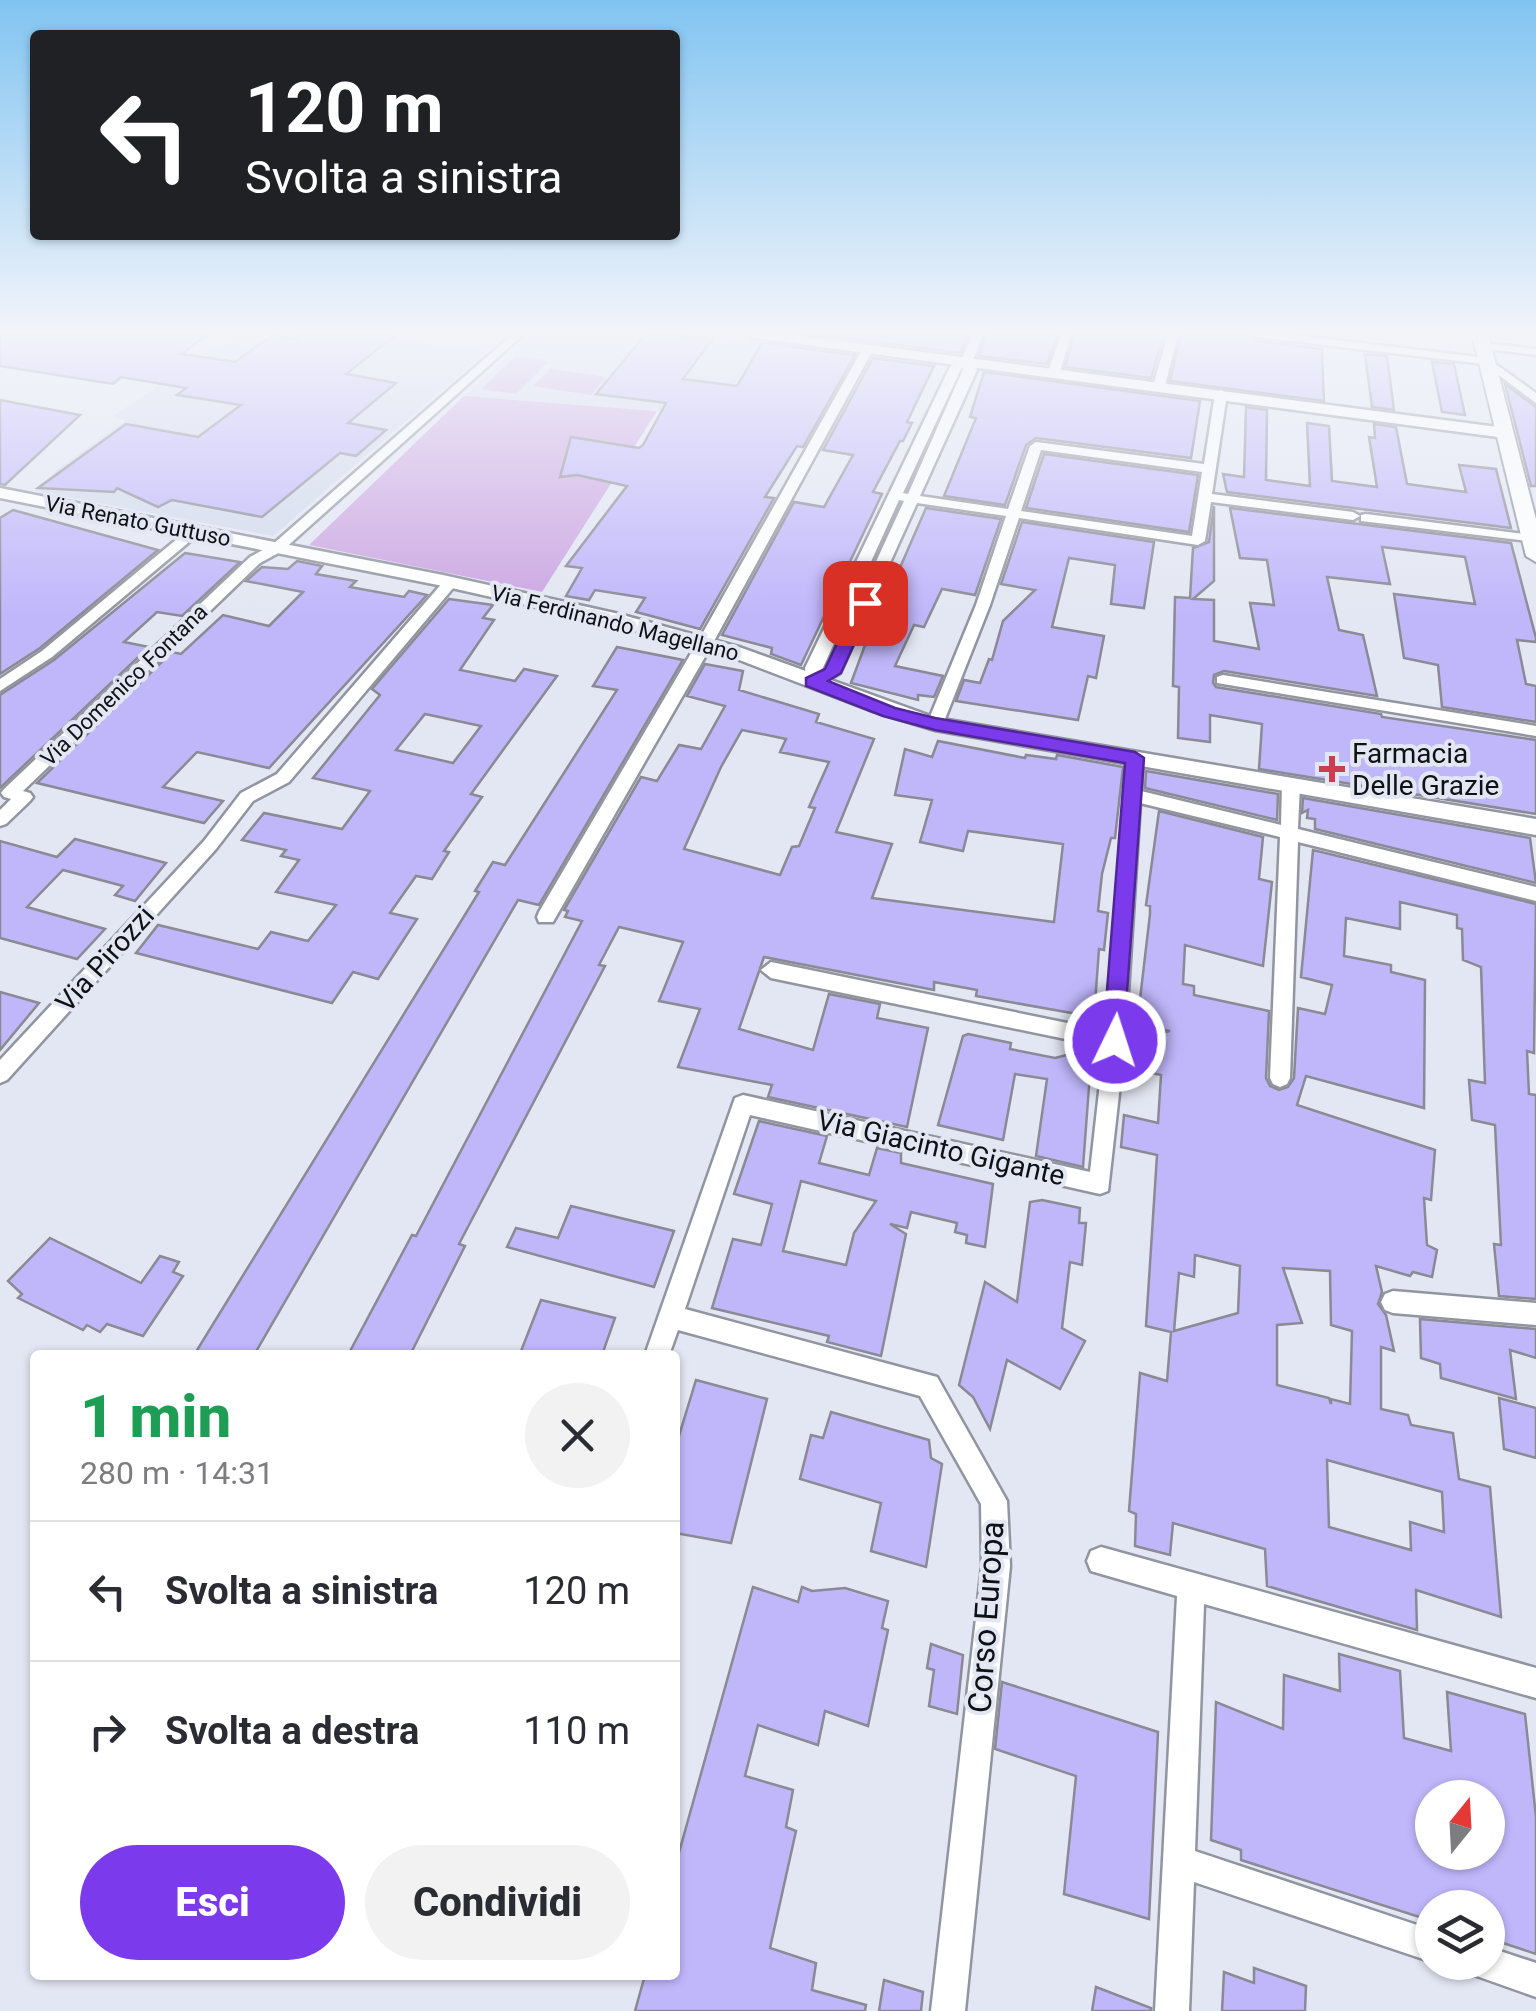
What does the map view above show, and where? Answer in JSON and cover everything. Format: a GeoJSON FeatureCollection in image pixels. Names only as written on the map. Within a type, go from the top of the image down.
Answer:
{"type":"FeatureCollection","features":[{"type":"Feature","properties":{"kind":"main road"},"geometry":{"type":"LineString","coordinates":[[1505,428],[1534,548]]}},
{"type":"Feature","properties":{"kind":"street"},"geometry":{"type":"LineString","coordinates":[[277,548],[412,428]]}},
{"type":"Feature","properties":{"kind":"street"},"geometry":{"type":"LineString","coordinates":[[546,916],[706,643],[824,428]]}},
{"type":"Feature","properties":{"kind":"street"},"geometry":{"type":"LineString","coordinates":[[928,428],[813,668],[812,682],[832,673],[944,428]]}},
{"type":"Feature","properties":{"kind":"street"},"geometry":{"type":"LineString","coordinates":[[896,496],[1198,540],[1216,428]]}},
{"type":"Feature","properties":{"kind":"street"},"geometry":{"type":"LineString","coordinates":[[1468,428],[1506,433]]}},
{"type":"Feature","properties":{"kind":"street"},"geometry":{"type":"LineString","coordinates":[[935,724],[1016,514],[1036,446],[1209,469]]}},
{"type":"Feature","properties":{"kind":"street","name":"Via Renato Guttuso"},"geometry":{"type":"LineString","coordinates":[[0,493],[277,548]]}},
{"type":"Feature","properties":{"kind":"street"},"geometry":{"type":"LineString","coordinates":[[1205,497],[1359,517],[1534,548]]}},
{"type":"Feature","properties":{"kind":"street"},"geometry":{"type":"LineString","coordinates":[[0,686],[47,654],[194,532]]}},
{"type":"Feature","properties":{"kind":"street","name":"Via Ferdinando Magellano"},"geometry":{"type":"LineString","coordinates":[[277,548],[706,643],[889,712],[935,724],[1536,827]]}},
{"type":"Feature","properties":{"kind":"street","name":"Via Domenico Fontana"},"geometry":{"type":"LineString","coordinates":[[0,820],[24,797],[10,794],[255,560],[277,548]]}},
{"type":"Feature","properties":{"kind":"street","name":"Via Pirozzi"},"geometry":{"type":"LineString","coordinates":[[0,1074],[210,844],[248,797],[283,778],[449,584]]}},
{"type":"Feature","properties":{"kind":"street"},"geometry":{"type":"LineString","coordinates":[[1224,680],[1536,732]]}},
{"type":"Feature","properties":{"kind":"street","name":"Via Giacinto Gigante"},"geometry":{"type":"LineString","coordinates":[[660,1350],[743,1104],[1100,1184],[1115,1041],[1135,758]]}},
{"type":"Feature","properties":{"kind":"street"},"geometry":{"type":"LineString","coordinates":[[1280,1078],[1291,784]]}},
{"type":"Feature","properties":{"kind":"street"},"geometry":{"type":"LineString","coordinates":[[1133,796],[1536,894]]}},
{"type":"Feature","properties":{"kind":"street"},"geometry":{"type":"LineString","coordinates":[[771,970],[1115,1041]]}},
{"type":"Feature","properties":{"kind":"street"},"geometry":{"type":"LineString","coordinates":[[1393,1302],[1536,1314]]}},
{"type":"Feature","properties":{"kind":"street","name":"Corso Europa"},"geometry":{"type":"LineString","coordinates":[[670,1316],[928,1386],[994,1501],[996,1566],[948,2011]]}},
{"type":"Feature","properties":{"kind":"street"},"geometry":{"type":"LineString","coordinates":[[1101,1560],[1536,1683]]}},
{"type":"Feature","properties":{"kind":"street"},"geometry":{"type":"LineString","coordinates":[[1172,2011],[1191,1586]]}},
{"type":"Feature","properties":{"kind":"street"},"geometry":{"type":"LineString","coordinates":[[1179,1861],[1415,1940]]}},
{"type":"Feature","properties":{"kind":"street"},"geometry":{"type":"LineString","coordinates":[[1505,1969],[1536,1980]]}},
{"type":"Feature","properties":{"kind":"shaded area"},"geometry":{"type":"Polygon","coordinates":[[[115,428],[398,428],[273,536],[36,491],[58,469],[115,428]]]}},
{"type":"Feature","properties":{"kind":"shaded area"},"geometry":{"type":"Polygon","coordinates":[[[431,428],[646,428],[542,592],[309,545],[431,428]]]}},
{"type":"Feature","properties":{"kind":"building"},"geometry":{"type":"Polygon","coordinates":[[[0,428],[66,428],[5,485],[0,484],[0,428]]]}},
{"type":"Feature","properties":{"kind":"building"},"geometry":{"type":"Polygon","coordinates":[[[121,428],[147,428],[198,437],[210,428],[386,430],[356,456],[340,453],[262,517],[172,500],[158,507],[117,488],[114,492],[38,488],[121,428]]]}},
{"type":"Feature","properties":{"kind":"building"},"geometry":{"type":"Polygon","coordinates":[[[652,428],[814,428],[803,447],[797,446],[765,497],[774,498],[700,629],[636,612],[645,598],[595,590],[589,600],[566,596],[582,568],[566,566],[627,486],[577,475],[560,477],[571,437],[639,448],[652,428]]]}},
{"type":"Feature","properties":{"kind":"building"},"geometry":{"type":"Polygon","coordinates":[[[835,428],[910,428],[873,492],[882,494],[801,665],[771,654],[772,648],[722,635],[794,502],[824,507],[853,455],[823,450],[835,428]]]}},
{"type":"Feature","properties":{"kind":"building"},"geometry":{"type":"Polygon","coordinates":[[[972,428],[1196,428],[1191,458],[1036,438],[1026,445],[1005,505],[944,496],[972,428]]]}},
{"type":"Feature","properties":{"kind":"building"},"geometry":{"type":"Polygon","coordinates":[[[1245,428],[1267,428],[1266,480],[1310,486],[1307,428],[1329,428],[1332,481],[1377,487],[1369,437],[1375,438],[1374,428],[1396,428],[1407,484],[1466,492],[1459,465],[1496,469],[1511,528],[1227,492],[1223,474],[1244,477],[1245,428]]]}},
{"type":"Feature","properties":{"kind":"building"},"geometry":{"type":"Polygon","coordinates":[[[1516,428],[1536,428],[1536,486],[1531,486],[1516,428]]]}},
{"type":"Feature","properties":{"kind":"building"},"geometry":{"type":"Polygon","coordinates":[[[1044,454],[1198,475],[1189,532],[1026,508],[1044,454]]]}},
{"type":"Feature","properties":{"kind":"building"},"geometry":{"type":"Polygon","coordinates":[[[1214,506],[1214,581],[1193,599],[1214,600],[1214,641],[1259,649],[1250,603],[1274,605],[1267,560],[1240,558],[1230,508],[1511,543],[1536,638],[1536,642],[1517,640],[1526,684],[1536,686],[1536,722],[1442,707],[1438,665],[1404,658],[1394,594],[1475,604],[1465,557],[1382,547],[1390,584],[1327,577],[1339,630],[1363,635],[1377,696],[1224,671],[1214,675],[1213,683],[1216,687],[1382,717],[1536,740],[1536,814],[1259,769],[1262,724],[1210,715],[1210,742],[1178,738],[1179,687],[1173,686],[1175,597],[1190,598],[1193,548],[1209,542],[1214,506]]]}},
{"type":"Feature","properties":{"kind":"building"},"geometry":{"type":"Polygon","coordinates":[[[926,508],[1001,519],[975,595],[942,589],[924,627],[914,625],[895,666],[943,676],[934,697],[918,695],[918,700],[851,683],[884,594],[888,595],[926,508]]]}},
{"type":"Feature","properties":{"kind":"building"},"geometry":{"type":"Polygon","coordinates":[[[13,510],[158,550],[40,648],[0,674],[0,518],[13,510]]]}},
{"type":"Feature","properties":{"kind":"building"},"geometry":{"type":"Polygon","coordinates":[[[1022,522],[1154,542],[1144,608],[1111,604],[1115,565],[1069,558],[1052,627],[1104,636],[1096,678],[1088,676],[1078,720],[956,701],[964,680],[980,683],[989,659],[992,660],[1003,621],[1035,590],[1001,584],[1022,522]]]}},
{"type":"Feature","properties":{"kind":"building"},"geometry":{"type":"Polygon","coordinates":[[[185,553],[240,562],[182,616],[157,612],[124,642],[149,647],[0,788],[0,695],[54,660],[185,553]]]}},
{"type":"Feature","properties":{"kind":"building"},"geometry":{"type":"Polygon","coordinates":[[[297,561],[322,566],[316,574],[356,581],[350,587],[404,597],[409,591],[427,595],[269,768],[197,752],[163,787],[223,801],[204,823],[37,783],[172,652],[181,654],[223,615],[269,626],[303,592],[246,581],[262,567],[288,569],[297,561]]]}},
{"type":"Feature","properties":{"kind":"building"},"geometry":{"type":"Polygon","coordinates":[[[449,599],[493,605],[483,618],[494,620],[460,670],[515,681],[524,669],[557,676],[471,794],[482,797],[444,851],[449,852],[432,879],[416,876],[390,913],[417,919],[378,979],[353,972],[332,1003],[136,953],[158,925],[258,949],[271,932],[308,941],[336,905],[276,892],[299,860],[281,856],[286,850],[242,840],[264,813],[342,829],[370,791],[313,778],[380,695],[372,689],[449,599]],[[425,714],[396,750],[453,763],[481,726],[425,714]]]}},
{"type":"Feature","properties":{"kind":"building"},"geometry":{"type":"Polygon","coordinates":[[[617,647],[683,660],[539,905],[518,900],[257,1350],[197,1350],[479,892],[475,891],[493,862],[505,865],[617,690],[593,686],[617,647]]]}},
{"type":"Feature","properties":{"kind":"building"},"geometry":{"type":"Polygon","coordinates":[[[705,664],[743,671],[739,690],[819,714],[816,722],[874,739],[836,832],[892,844],[872,898],[1054,922],[1063,844],[968,831],[963,851],[920,842],[932,800],[895,795],[905,749],[932,757],[938,741],[1025,758],[1026,755],[1056,759],[1057,755],[1123,767],[1115,838],[1111,838],[1102,874],[1098,911],[1108,913],[1104,950],[1099,949],[1094,1017],[976,996],[977,990],[934,982],[934,990],[764,957],[739,1029],[813,1050],[829,994],[880,1004],[877,1018],[928,1028],[907,1127],[768,1097],[772,1085],[678,1067],[700,1009],[659,1001],[683,942],[619,927],[599,965],[605,966],[459,1244],[465,1246],[413,1350],[351,1350],[412,1235],[416,1236],[582,921],[565,917],[568,911],[564,910],[641,777],[657,781],[679,745],[701,749],[725,706],[687,696],[705,664]],[[742,730],[684,849],[780,875],[792,847],[799,846],[815,808],[809,807],[829,762],[780,752],[786,739],[742,730]]]}},
{"type":"Feature","properties":{"kind":"building"},"geometry":{"type":"Polygon","coordinates":[[[1146,771],[1278,794],[1277,820],[1145,788],[1146,771]]]}},
{"type":"Feature","properties":{"kind":"building"},"geometry":{"type":"Polygon","coordinates":[[[1303,798],[1530,838],[1536,883],[1315,829],[1315,819],[1307,818],[1308,810],[1302,813],[1303,798]]]}},
{"type":"Feature","properties":{"kind":"building"},"geometry":{"type":"Polygon","coordinates":[[[1159,811],[1263,837],[1259,879],[1272,882],[1263,966],[1185,945],[1183,984],[1194,986],[1194,995],[1269,1011],[1266,1078],[1270,1086],[1279,1090],[1288,1087],[1294,1078],[1298,1008],[1325,1014],[1332,985],[1301,977],[1313,850],[1536,904],[1534,1053],[1527,1051],[1529,1094],[1536,1095],[1536,1299],[1499,1296],[1494,1244],[1501,1245],[1495,1125],[1472,1120],[1469,1080],[1485,1083],[1481,967],[1463,960],[1462,929],[1457,928],[1457,915],[1400,902],[1400,929],[1346,918],[1344,956],[1391,965],[1391,972],[1425,980],[1424,1108],[1306,1076],[1297,1105],[1435,1150],[1431,1200],[1424,1198],[1427,1245],[1437,1250],[1432,1277],[1413,1272],[1410,1276],[1376,1266],[1382,1292],[1378,1304],[1386,1315],[1394,1351],[1381,1347],[1381,1409],[1408,1415],[1411,1425],[1453,1433],[1459,1479],[1490,1487],[1501,1617],[1416,1590],[1417,1630],[1267,1586],[1265,1549],[1173,1523],[1170,1555],[1135,1546],[1136,1514],[1129,1511],[1140,1373],[1167,1381],[1171,1332],[1146,1326],[1157,1155],[1121,1147],[1124,1115],[1158,1123],[1161,1075],[1127,1068],[1130,1040],[1170,1031],[1137,1025],[1150,914],[1150,906],[1146,905],[1159,811]],[[1195,1255],[1194,1277],[1179,1273],[1174,1331],[1238,1313],[1240,1266],[1195,1255]],[[1283,1268],[1302,1323],[1277,1325],[1277,1385],[1329,1398],[1331,1404],[1331,1399],[1350,1404],[1352,1331],[1331,1325],[1330,1271],[1283,1268]],[[1327,1460],[1329,1527],[1411,1550],[1410,1522],[1444,1532],[1442,1492],[1327,1460]]]}},
{"type":"Feature","properties":{"kind":"building"},"geometry":{"type":"Polygon","coordinates":[[[75,839],[166,863],[135,901],[115,895],[123,886],[63,870],[27,907],[105,929],[77,959],[0,938],[0,841],[57,857],[75,839]]]}},
{"type":"Feature","properties":{"kind":"building"},"geometry":{"type":"Polygon","coordinates":[[[0,992],[39,1003],[0,1050],[0,992]]]}},
{"type":"Feature","properties":{"kind":"building"},"geometry":{"type":"Polygon","coordinates":[[[963,1036],[1011,1043],[1010,1049],[1055,1058],[1078,1052],[1091,1060],[1083,1167],[1036,1156],[1047,1079],[1015,1074],[1003,1140],[938,1125],[963,1036]]]}},
{"type":"Feature","properties":{"kind":"building"},"geometry":{"type":"Polygon","coordinates":[[[759,1121],[827,1136],[819,1163],[869,1175],[877,1148],[901,1153],[901,1163],[993,1184],[985,1247],[966,1243],[967,1235],[955,1232],[957,1223],[911,1212],[907,1228],[890,1224],[906,1234],[881,1356],[827,1342],[829,1336],[712,1308],[733,1239],[761,1245],[772,1204],[734,1194],[759,1121]],[[801,1181],[783,1251],[846,1265],[854,1233],[876,1201],[801,1181]]]}},
{"type":"Feature","properties":{"kind":"building"},"geometry":{"type":"Polygon","coordinates":[[[1042,1200],[1080,1208],[1079,1223],[1086,1223],[1082,1265],[1070,1262],[1062,1328],[1085,1341],[1060,1389],[1007,1360],[990,1429],[973,1397],[959,1385],[985,1282],[1017,1302],[1030,1202],[1042,1200]]]}},
{"type":"Feature","properties":{"kind":"building"},"geometry":{"type":"Polygon","coordinates":[[[571,1206],[674,1231],[654,1287],[507,1247],[516,1228],[558,1238],[571,1206]]]}},
{"type":"Feature","properties":{"kind":"building"},"geometry":{"type":"Polygon","coordinates":[[[50,1238],[141,1283],[160,1256],[179,1262],[173,1272],[183,1276],[143,1336],[107,1324],[100,1332],[87,1325],[83,1330],[18,1298],[22,1294],[8,1281],[50,1238]]]}},
{"type":"Feature","properties":{"kind":"building"},"geometry":{"type":"Polygon","coordinates":[[[541,1300],[615,1318],[604,1350],[521,1350],[541,1300]]]}},
{"type":"Feature","properties":{"kind":"building"},"geometry":{"type":"Polygon","coordinates":[[[1420,1319],[1536,1329],[1536,1358],[1510,1350],[1516,1399],[1441,1378],[1440,1364],[1421,1358],[1420,1319]]]}},
{"type":"Feature","properties":{"kind":"building"},"geometry":{"type":"Polygon","coordinates":[[[696,1380],[767,1399],[731,1543],[680,1534],[680,1433],[696,1380]]]}},
{"type":"Feature","properties":{"kind":"building"},"geometry":{"type":"Polygon","coordinates":[[[1499,1398],[1536,1408],[1536,1458],[1504,1449],[1499,1398]]]}},
{"type":"Feature","properties":{"kind":"building"},"geometry":{"type":"Polygon","coordinates":[[[831,1412],[929,1440],[931,1458],[942,1464],[926,1567],[871,1551],[881,1503],[800,1479],[811,1435],[823,1438],[831,1412]]]}},
{"type":"Feature","properties":{"kind":"building"},"geometry":{"type":"Polygon","coordinates":[[[753,1587],[798,1602],[802,1587],[812,1591],[845,1588],[888,1601],[882,1628],[888,1630],[868,1726],[825,1711],[818,1745],[758,1725],[745,1776],[793,1790],[786,1827],[796,1831],[770,1948],[816,1963],[812,1990],[866,2005],[865,2011],[635,2011],[644,1980],[680,1980],[680,1849],[753,1587]]]}},
{"type":"Feature","properties":{"kind":"building"},"geometry":{"type":"Polygon","coordinates":[[[931,1644],[963,1655],[957,1714],[929,1706],[934,1670],[927,1668],[931,1644]]]}},
{"type":"Feature","properties":{"kind":"building"},"geometry":{"type":"Polygon","coordinates":[[[1339,1654],[1400,1671],[1404,1738],[1451,1751],[1447,1692],[1525,1714],[1536,1817],[1536,1954],[1505,1944],[1505,1890],[1415,1890],[1415,1916],[1241,1860],[1241,1850],[1211,1840],[1216,1702],[1283,1729],[1284,1675],[1340,1691],[1339,1654]]]}},
{"type":"Feature","properties":{"kind":"building"},"geometry":{"type":"Polygon","coordinates":[[[1002,1682],[1158,1732],[1149,1919],[1064,1894],[1076,1776],[995,1749],[1002,1682]]]}},
{"type":"Feature","properties":{"kind":"building"},"geometry":{"type":"Polygon","coordinates":[[[1254,1968],[1306,1986],[1305,2011],[1222,2011],[1224,1972],[1254,1983],[1254,1968]]]}},
{"type":"Feature","properties":{"kind":"building"},"geometry":{"type":"Polygon","coordinates":[[[884,1980],[923,1992],[921,2011],[879,2011],[884,1980]]]}},
{"type":"Feature","properties":{"kind":"building"},"geometry":{"type":"Polygon","coordinates":[[[1096,1987],[1151,2008],[1151,2011],[1092,2011],[1096,1987]]]}},
{"type":"Feature","properties":{"kind":"place","name":"Farmacia Delle Grazie"},"geometry":{"type":"Point","coordinates":[1332,769]}},
{"type":"Feature","properties":{"kind":"route"},"geometry":{"type":"LineString","coordinates":[[865,603],[832,673],[812,682],[889,712],[935,724],[1135,758],[1115,1041]]}}]}
